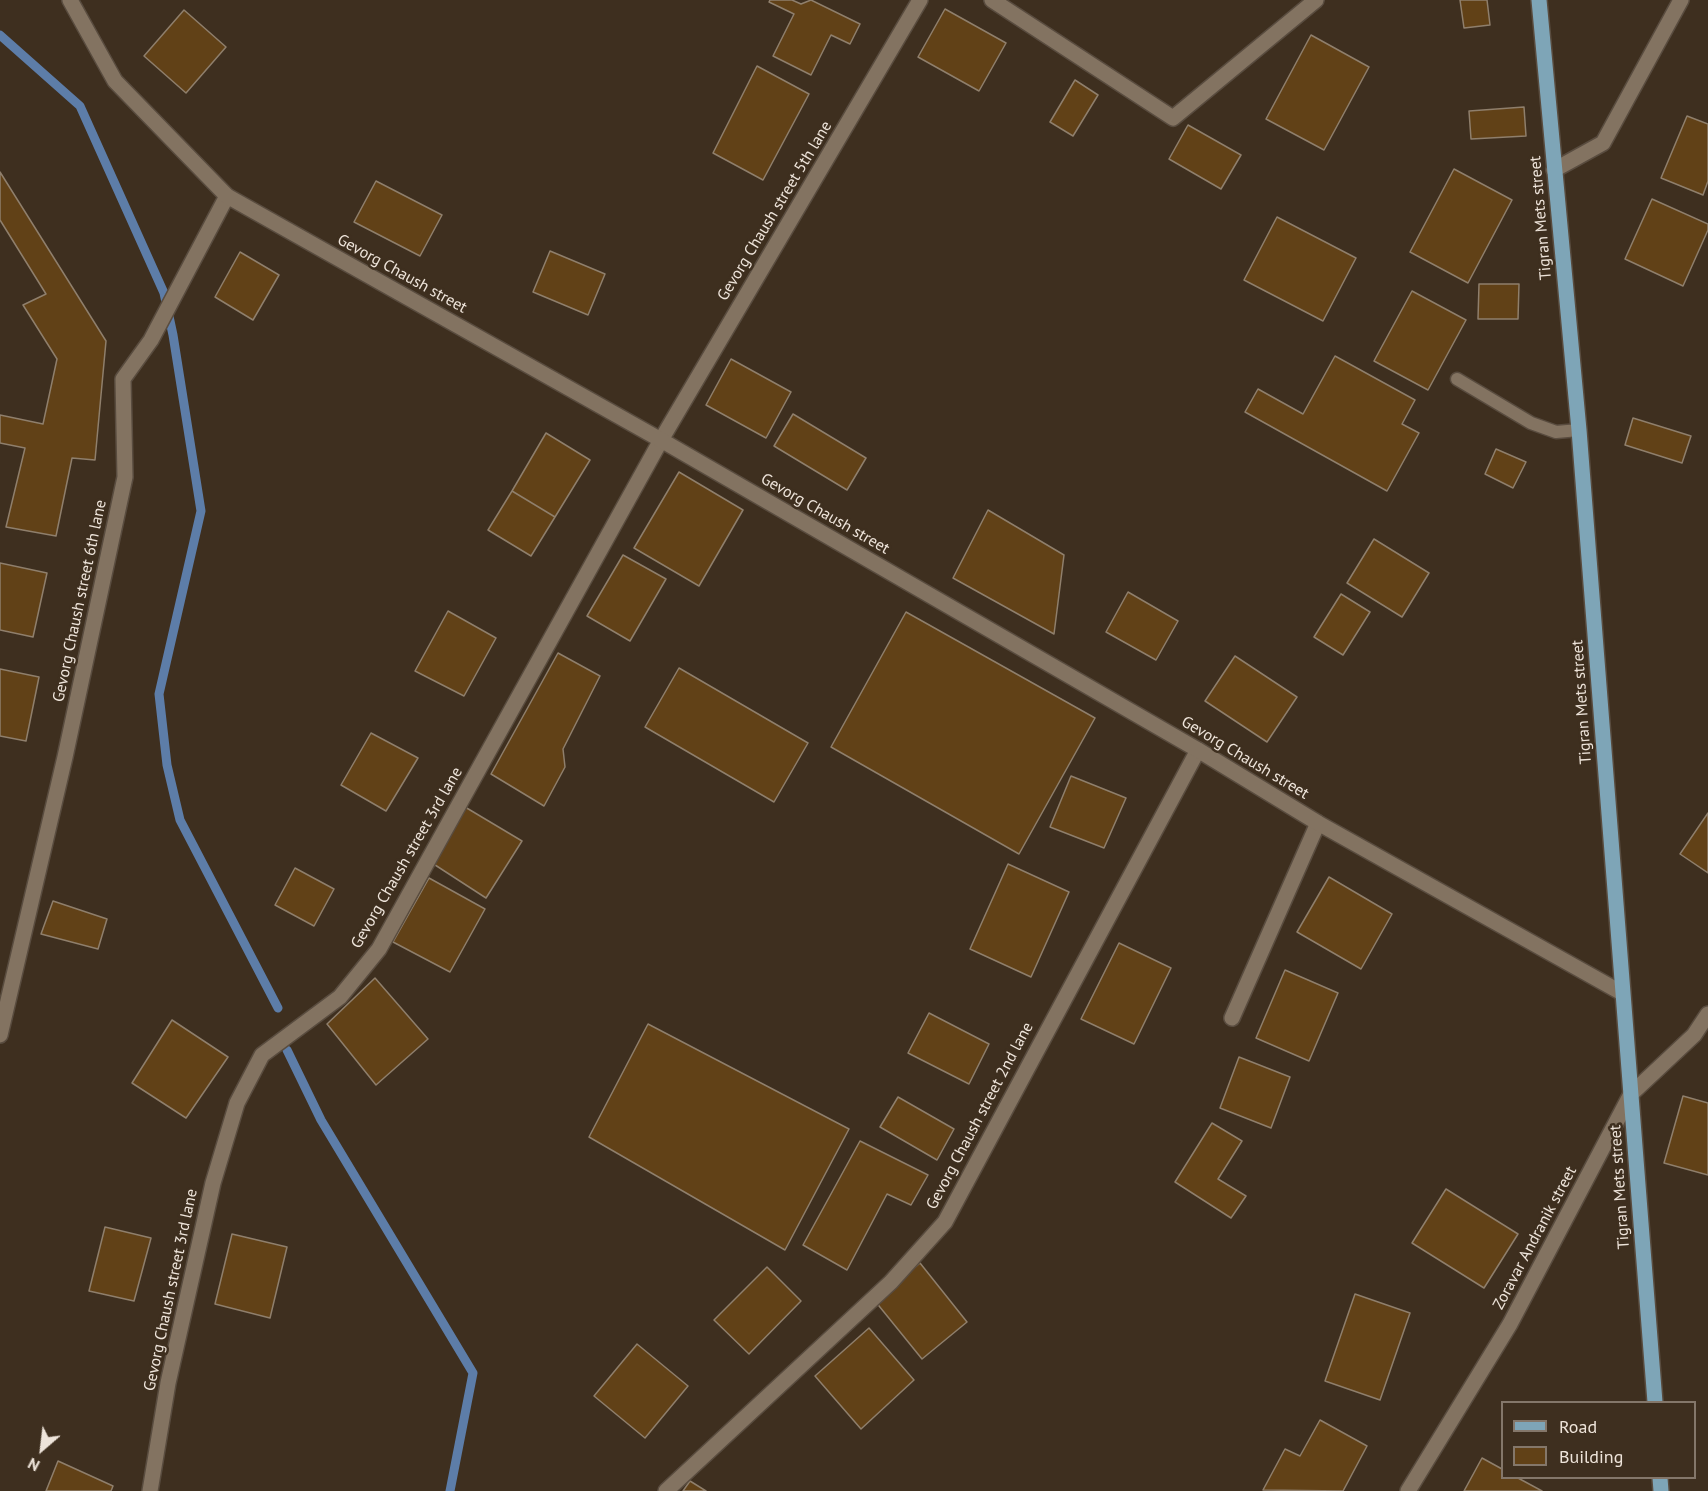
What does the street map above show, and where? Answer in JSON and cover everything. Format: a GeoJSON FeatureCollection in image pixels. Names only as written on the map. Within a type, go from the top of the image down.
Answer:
{"type":"FeatureCollection","features":[{"type":"Feature","properties":{"kind":"main road","name":"Tigran Mets street"},"geometry":{"type":"LineString","coordinates":[[1539,0],[1579,430],[1654,1401]]}},
{"type":"Feature","properties":{"kind":"street","name":"Gevorg Chaush street"},"geometry":{"type":"LineString","coordinates":[[70,0],[115,81],[227,196],[661,440],[1198,750],[1318,823],[1622,993]]}},
{"type":"Feature","properties":{"kind":"street","name":"Gevorg Chaush street 5th lane"},"geometry":{"type":"LineString","coordinates":[[661,440],[920,0]]}},
{"type":"Feature","properties":{"kind":"street"},"geometry":{"type":"LineString","coordinates":[[992,0],[1173,118],[1316,0]]}},
{"type":"Feature","properties":{"kind":"street"},"geometry":{"type":"LineString","coordinates":[[1554,170],[1603,143],[1681,0]]}},
{"type":"Feature","properties":{"kind":"street","name":"Gevorg Chaush street 6th lane"},"geometry":{"type":"LineString","coordinates":[[0,1035],[65,758],[125,477],[123,379],[151,340],[227,196]]}},
{"type":"Feature","properties":{"kind":"street","name":"Gevorg Chaush street 3rd lane"},"geometry":{"type":"LineString","coordinates":[[150,1491],[168,1383],[213,1183],[237,1103],[261,1055],[340,997],[379,949],[661,440]]}},
{"type":"Feature","properties":{"kind":"street","name":"Gevorg Chaush street 2nd lane"},"geometry":{"type":"LineString","coordinates":[[666,1491],[891,1282],[945,1222],[1198,750]]}},
{"type":"Feature","properties":{"kind":"street"},"geometry":{"type":"LineString","coordinates":[[1232,1018],[1318,823]]}},
{"type":"Feature","properties":{"kind":"street","name":"Zoravar Andranik street"},"geometry":{"type":"LineString","coordinates":[[1408,1491],[1510,1324],[1631,1094],[1694,1035],[1708,1014]]}},
{"type":"Feature","properties":{"kind":"street"},"geometry":{"type":"LineString","coordinates":[[1694,1035],[1708,1043]]}},
{"type":"Feature","properties":{"kind":"lane"},"geometry":{"type":"LineString","coordinates":[[1458,379],[1531,423],[1556,432],[1579,430]]}},
{"type":"Feature","properties":{"kind":"building"},"geometry":{"type":"Polygon","coordinates":[[[770,0],[792,0],[801,4],[811,0],[860,24],[850,44],[831,35],[811,75],[773,56],[794,14],[769,2],[770,0]]]}},
{"type":"Feature","properties":{"kind":"building"},"geometry":{"type":"Polygon","coordinates":[[[1460,0],[1487,0],[1490,25],[1464,28],[1460,0]]]}},
{"type":"Feature","properties":{"kind":"building"},"geometry":{"type":"Polygon","coordinates":[[[945,9],[1006,43],[979,91],[918,57],[945,9]]]}},
{"type":"Feature","properties":{"kind":"building"},"geometry":{"type":"Polygon","coordinates":[[[184,10],[226,47],[186,93],[144,56],[184,10]]]}},
{"type":"Feature","properties":{"kind":"building"},"geometry":{"type":"Polygon","coordinates":[[[1311,35],[1369,67],[1324,150],[1266,119],[1311,35]]]}},
{"type":"Feature","properties":{"kind":"building"},"geometry":{"type":"Polygon","coordinates":[[[757,66],[809,94],[763,180],[713,153],[757,66]]]}},
{"type":"Feature","properties":{"kind":"building"},"geometry":{"type":"Polygon","coordinates":[[[1075,80],[1098,95],[1073,136],[1050,122],[1075,80]]]}},
{"type":"Feature","properties":{"kind":"building"},"geometry":{"type":"Polygon","coordinates":[[[1524,107],[1526,136],[1471,139],[1469,111],[1524,107]]]}},
{"type":"Feature","properties":{"kind":"building"},"geometry":{"type":"Polygon","coordinates":[[[1687,116],[1708,124],[1708,181],[1703,195],[1661,178],[1687,116]]]}},
{"type":"Feature","properties":{"kind":"building"},"geometry":{"type":"Polygon","coordinates":[[[1188,125],[1241,155],[1221,189],[1169,159],[1188,125]]]}},
{"type":"Feature","properties":{"kind":"building"},"geometry":{"type":"Polygon","coordinates":[[[1454,169],[1512,200],[1468,283],[1410,252],[1454,169]]]}},
{"type":"Feature","properties":{"kind":"building"},"geometry":{"type":"Polygon","coordinates":[[[0,172],[106,341],[95,460],[72,458],[56,536],[6,527],[25,448],[0,443],[0,415],[43,424],[57,359],[23,305],[46,294],[0,220],[0,172]]]}},
{"type":"Feature","properties":{"kind":"building"},"geometry":{"type":"Polygon","coordinates":[[[376,181],[442,215],[420,256],[354,222],[376,181]]]}},
{"type":"Feature","properties":{"kind":"building"},"geometry":{"type":"Polygon","coordinates":[[[1652,199],[1708,224],[1708,230],[1683,286],[1625,259],[1652,199]]]}},
{"type":"Feature","properties":{"kind":"building"},"geometry":{"type":"Polygon","coordinates":[[[1277,217],[1356,258],[1323,321],[1244,280],[1277,217]]]}},
{"type":"Feature","properties":{"kind":"building"},"geometry":{"type":"Polygon","coordinates":[[[550,251],[605,274],[588,315],[533,292],[550,251]]]}},
{"type":"Feature","properties":{"kind":"building"},"geometry":{"type":"Polygon","coordinates":[[[240,252],[279,275],[253,320],[215,297],[240,252]]]}},
{"type":"Feature","properties":{"kind":"building"},"geometry":{"type":"Polygon","coordinates":[[[1479,284],[1519,284],[1518,319],[1478,319],[1479,284]]]}},
{"type":"Feature","properties":{"kind":"building"},"geometry":{"type":"Polygon","coordinates":[[[1412,291],[1466,320],[1428,390],[1374,361],[1412,291]]]}},
{"type":"Feature","properties":{"kind":"building"},"geometry":{"type":"Polygon","coordinates":[[[1335,356],[1415,400],[1402,424],[1419,433],[1387,491],[1245,412],[1258,389],[1303,414],[1335,356]]]}},
{"type":"Feature","properties":{"kind":"building"},"geometry":{"type":"Polygon","coordinates":[[[731,359],[791,392],[766,438],[706,405],[731,359]]]}},
{"type":"Feature","properties":{"kind":"building"},"geometry":{"type":"Polygon","coordinates":[[[793,414],[866,458],[847,490],[774,446],[793,414]]]}},
{"type":"Feature","properties":{"kind":"building"},"geometry":{"type":"Polygon","coordinates":[[[1633,418],[1691,436],[1682,463],[1625,445],[1633,418]]]}},
{"type":"Feature","properties":{"kind":"building"},"geometry":{"type":"Polygon","coordinates":[[[546,433],[590,460],[555,517],[512,491],[546,433]]]}},
{"type":"Feature","properties":{"kind":"building"},"geometry":{"type":"Polygon","coordinates":[[[1496,449],[1526,462],[1513,488],[1485,474],[1496,449]]]}},
{"type":"Feature","properties":{"kind":"building"},"geometry":{"type":"Polygon","coordinates":[[[679,472],[743,510],[699,586],[634,548],[679,472]]]}},
{"type":"Feature","properties":{"kind":"building"},"geometry":{"type":"Polygon","coordinates":[[[512,491],[555,517],[531,556],[488,530],[512,491]]]}},
{"type":"Feature","properties":{"kind":"building"},"geometry":{"type":"Polygon","coordinates":[[[988,510],[1064,555],[1054,634],[953,578],[988,510]]]}},
{"type":"Feature","properties":{"kind":"building"},"geometry":{"type":"Polygon","coordinates":[[[1374,539],[1429,573],[1402,617],[1347,583],[1374,539]]]}},
{"type":"Feature","properties":{"kind":"building"},"geometry":{"type":"Polygon","coordinates":[[[623,555],[666,579],[630,641],[587,616],[623,555]]]}},
{"type":"Feature","properties":{"kind":"building"},"geometry":{"type":"Polygon","coordinates":[[[0,563],[47,573],[33,637],[0,630],[0,563]]]}},
{"type":"Feature","properties":{"kind":"building"},"geometry":{"type":"Polygon","coordinates":[[[1128,592],[1178,621],[1156,660],[1106,632],[1128,592]]]}},
{"type":"Feature","properties":{"kind":"building"},"geometry":{"type":"Polygon","coordinates":[[[1341,594],[1370,612],[1343,655],[1314,637],[1341,594]]]}},
{"type":"Feature","properties":{"kind":"building"},"geometry":{"type":"Polygon","coordinates":[[[448,611],[496,638],[464,696],[415,671],[448,611]]]}},
{"type":"Feature","properties":{"kind":"building"},"geometry":{"type":"Polygon","coordinates":[[[906,612],[1095,718],[1019,854],[831,747],[906,612]]]}},
{"type":"Feature","properties":{"kind":"building"},"geometry":{"type":"Polygon","coordinates":[[[558,653],[600,676],[563,749],[565,767],[544,806],[491,774],[558,653]]]}},
{"type":"Feature","properties":{"kind":"building"},"geometry":{"type":"Polygon","coordinates":[[[1235,656],[1297,697],[1267,742],[1205,701],[1235,656]]]}},
{"type":"Feature","properties":{"kind":"building"},"geometry":{"type":"Polygon","coordinates":[[[679,668],[808,743],[774,802],[645,727],[679,668]]]}},
{"type":"Feature","properties":{"kind":"building"},"geometry":{"type":"Polygon","coordinates":[[[0,669],[39,677],[26,741],[0,736],[0,669]]]}},
{"type":"Feature","properties":{"kind":"building"},"geometry":{"type":"Polygon","coordinates":[[[371,733],[418,758],[386,811],[341,785],[371,733]]]}},
{"type":"Feature","properties":{"kind":"building"},"geometry":{"type":"Polygon","coordinates":[[[1071,776],[1126,798],[1104,848],[1050,827],[1071,776]]]}},
{"type":"Feature","properties":{"kind":"building"},"geometry":{"type":"Polygon","coordinates":[[[465,807],[522,841],[486,898],[432,863],[465,807]]]}},
{"type":"Feature","properties":{"kind":"building"},"geometry":{"type":"Polygon","coordinates":[[[1708,813],[1708,873],[1680,854],[1708,813]]]}},
{"type":"Feature","properties":{"kind":"building"},"geometry":{"type":"Polygon","coordinates":[[[1008,864],[1069,892],[1031,977],[970,949],[1008,864]]]}},
{"type":"Feature","properties":{"kind":"building"},"geometry":{"type":"Polygon","coordinates":[[[295,868],[334,889],[314,926],[275,905],[295,868]]]}},
{"type":"Feature","properties":{"kind":"building"},"geometry":{"type":"Polygon","coordinates":[[[1329,877],[1392,914],[1361,969],[1297,932],[1329,877]]]}},
{"type":"Feature","properties":{"kind":"building"},"geometry":{"type":"Polygon","coordinates":[[[429,878],[485,909],[450,972],[393,942],[429,878]]]}},
{"type":"Feature","properties":{"kind":"building"},"geometry":{"type":"Polygon","coordinates":[[[53,901],[107,919],[98,949],[41,934],[53,901]]]}},
{"type":"Feature","properties":{"kind":"building"},"geometry":{"type":"Polygon","coordinates":[[[1119,943],[1171,968],[1134,1044],[1081,1019],[1119,943]]]}},
{"type":"Feature","properties":{"kind":"building"},"geometry":{"type":"Polygon","coordinates":[[[1285,970],[1338,993],[1309,1061],[1256,1038],[1285,970]]]}},
{"type":"Feature","properties":{"kind":"building"},"geometry":{"type":"Polygon","coordinates":[[[375,978],[428,1039],[376,1085],[327,1024],[375,978]]]}},
{"type":"Feature","properties":{"kind":"building"},"geometry":{"type":"Polygon","coordinates":[[[929,1013],[989,1044],[969,1084],[908,1053],[929,1013]]]}},
{"type":"Feature","properties":{"kind":"building"},"geometry":{"type":"Polygon","coordinates":[[[172,1020],[228,1057],[186,1118],[132,1083],[172,1020]]]}},
{"type":"Feature","properties":{"kind":"building"},"geometry":{"type":"Polygon","coordinates":[[[648,1024],[849,1129],[785,1250],[589,1137],[648,1024]]]}},
{"type":"Feature","properties":{"kind":"building"},"geometry":{"type":"Polygon","coordinates":[[[1239,1057],[1290,1077],[1271,1128],[1220,1108],[1239,1057]]]}},
{"type":"Feature","properties":{"kind":"building"},"geometry":{"type":"Polygon","coordinates":[[[1683,1096],[1708,1103],[1708,1175],[1664,1163],[1683,1096]]]}},
{"type":"Feature","properties":{"kind":"building"},"geometry":{"type":"Polygon","coordinates":[[[898,1097],[954,1129],[937,1160],[880,1127],[898,1097]]]}},
{"type":"Feature","properties":{"kind":"building"},"geometry":{"type":"Polygon","coordinates":[[[1212,1123],[1242,1141],[1218,1179],[1246,1196],[1231,1218],[1175,1182],[1212,1123]]]}},
{"type":"Feature","properties":{"kind":"building"},"geometry":{"type":"Polygon","coordinates":[[[860,1141],[928,1175],[911,1205],[887,1194],[847,1270],[803,1245],[860,1141]]]}},
{"type":"Feature","properties":{"kind":"building"},"geometry":{"type":"Polygon","coordinates":[[[1446,1189],[1518,1234],[1484,1288],[1412,1243],[1446,1189]]]}},
{"type":"Feature","properties":{"kind":"building"},"geometry":{"type":"Polygon","coordinates":[[[105,1227],[151,1238],[134,1301],[89,1291],[105,1227]]]}},
{"type":"Feature","properties":{"kind":"building"},"geometry":{"type":"Polygon","coordinates":[[[232,1234],[287,1247],[270,1318],[215,1304],[232,1234]]]}},
{"type":"Feature","properties":{"kind":"building"},"geometry":{"type":"Polygon","coordinates":[[[920,1263],[967,1322],[922,1359],[875,1301],[920,1263]]]}},
{"type":"Feature","properties":{"kind":"building"},"geometry":{"type":"Polygon","coordinates":[[[767,1267],[801,1301],[749,1354],[714,1320],[767,1267]]]}},
{"type":"Feature","properties":{"kind":"building"},"geometry":{"type":"Polygon","coordinates":[[[1355,1294],[1410,1313],[1380,1400],[1325,1381],[1355,1294]]]}},
{"type":"Feature","properties":{"kind":"building"},"geometry":{"type":"Polygon","coordinates":[[[869,1328],[914,1380],[861,1429],[815,1376],[869,1328]]]}},
{"type":"Feature","properties":{"kind":"building"},"geometry":{"type":"Polygon","coordinates":[[[637,1344],[688,1386],[645,1438],[594,1396],[637,1344]]]}},
{"type":"Feature","properties":{"kind":"building"},"geometry":{"type":"Polygon","coordinates":[[[1320,1420],[1367,1446],[1343,1491],[1263,1490],[1285,1449],[1300,1456],[1320,1420]]]}},
{"type":"Feature","properties":{"kind":"building"},"geometry":{"type":"Polygon","coordinates":[[[1482,1458],[1501,1468],[1501,1479],[1520,1479],[1542,1491],[1464,1491],[1482,1458]]]}},
{"type":"Feature","properties":{"kind":"building"},"geometry":{"type":"Polygon","coordinates":[[[58,1461],[113,1486],[111,1491],[46,1491],[58,1461]]]}},
{"type":"Feature","properties":{"kind":"building"},"geometry":{"type":"Polygon","coordinates":[[[690,1481],[706,1491],[683,1491],[690,1481]]]}},
{"type":"Feature","properties":{"kind":"waterway"},"geometry":{"type":"LineString","coordinates":[[0,35],[80,106],[164,293],[173,335],[201,511],[159,694],[167,765],[180,820],[278,1008]]}},
{"type":"Feature","properties":{"kind":"waterway"},"geometry":{"type":"LineString","coordinates":[[287,1050],[321,1120],[473,1373],[450,1491]]}}]}
